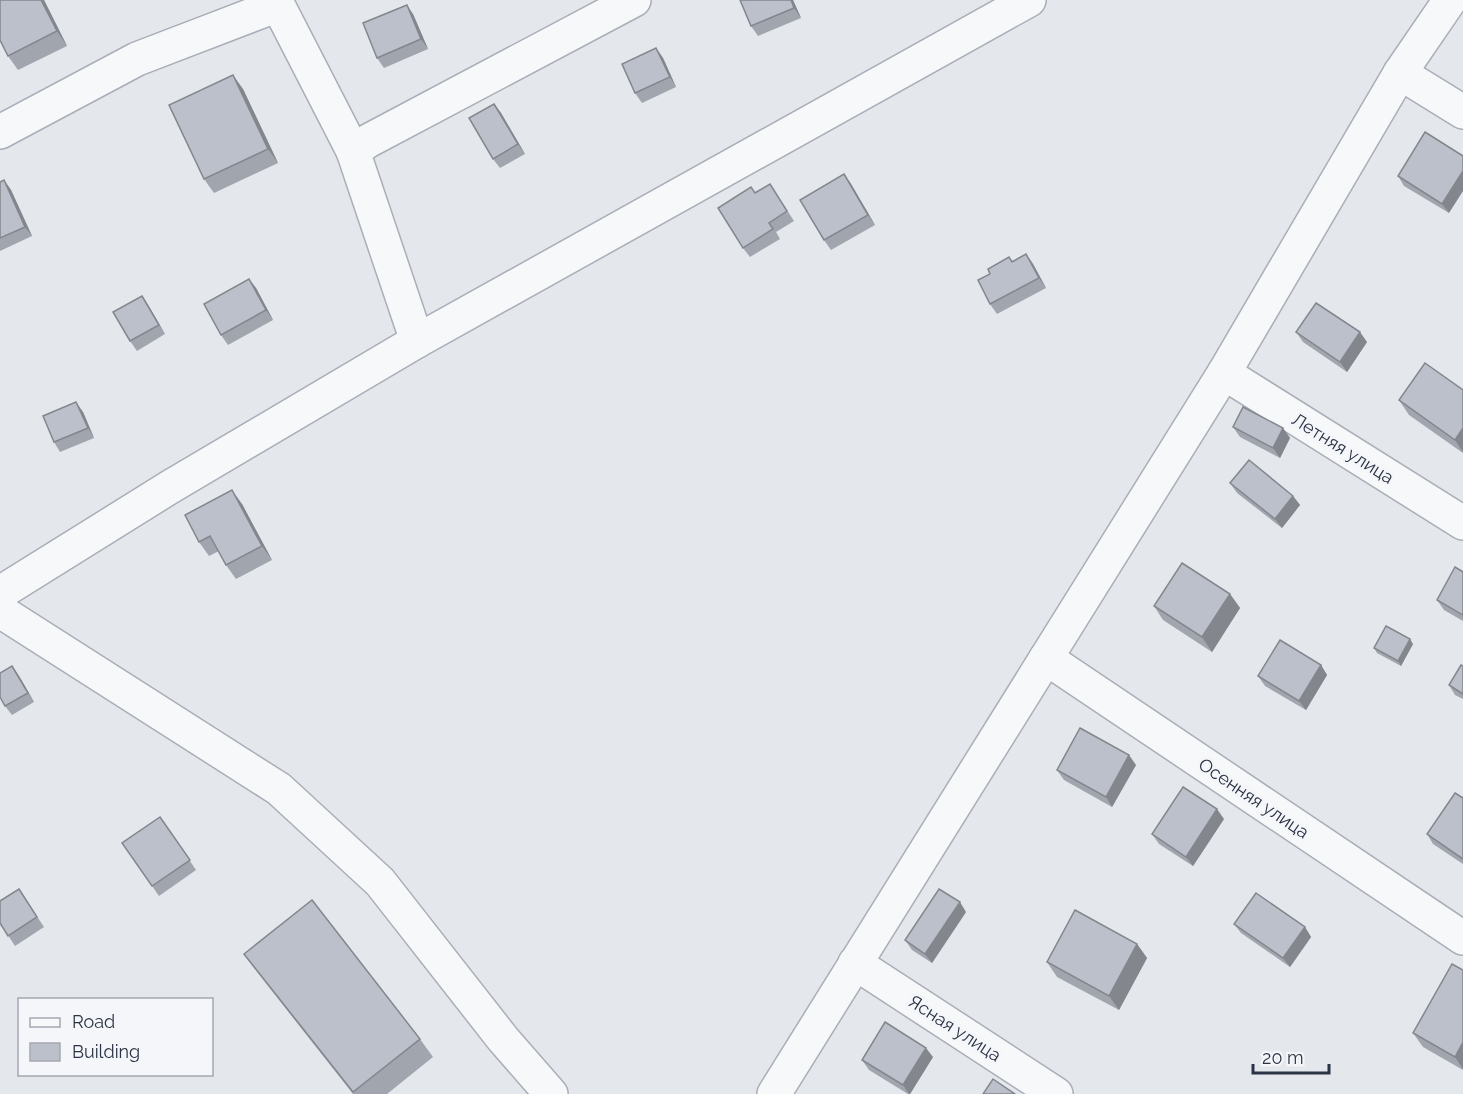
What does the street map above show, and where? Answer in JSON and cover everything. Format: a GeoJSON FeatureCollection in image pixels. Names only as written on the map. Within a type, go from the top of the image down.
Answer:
{"type":"FeatureCollection","features":[{"type":"Feature","properties":{"kind":"street"},"geometry":{"type":"LineString","coordinates":[[353,151],[634,0]]}},
{"type":"Feature","properties":{"kind":"street"},"geometry":{"type":"LineString","coordinates":[[0,593],[170,487],[417,341],[1029,0]]}},
{"type":"Feature","properties":{"kind":"street"},"geometry":{"type":"LineString","coordinates":[[774,1094],[1224,373],[1400,73],[1450,0]]}},
{"type":"Feature","properties":{"kind":"street"},"geometry":{"type":"LineString","coordinates":[[0,132],[137,59],[278,5],[353,151],[417,341]]}},
{"type":"Feature","properties":{"kind":"street"},"geometry":{"type":"LineString","coordinates":[[1400,73],[1463,112]]}},
{"type":"Feature","properties":{"kind":"street","name":"Летняя улица"},"geometry":{"type":"LineString","coordinates":[[1224,373],[1463,523]]}},
{"type":"Feature","properties":{"kind":"street"},"geometry":{"type":"LineString","coordinates":[[0,611],[279,789],[380,882],[503,1039],[551,1094]]}},
{"type":"Feature","properties":{"kind":"street","name":"Осенняя улица"},"geometry":{"type":"LineString","coordinates":[[1046,658],[1463,938]]}},
{"type":"Feature","properties":{"kind":"street","name":"Ясная улица"},"geometry":{"type":"LineString","coordinates":[[855,963],[1056,1094]]}},
{"type":"Feature","properties":{"kind":"building"},"geometry":{"type":"Polygon","coordinates":[[[0,0],[41,0],[57,31],[8,56],[0,40],[0,0]]]}},
{"type":"Feature","properties":{"kind":"building"},"geometry":{"type":"Polygon","coordinates":[[[740,0],[791,0],[794,8],[751,26],[740,0]]]}},
{"type":"Feature","properties":{"kind":"building"},"geometry":{"type":"Polygon","coordinates":[[[407,5],[421,39],[377,58],[363,23],[407,5]]]}},
{"type":"Feature","properties":{"kind":"building"},"geometry":{"type":"Polygon","coordinates":[[[656,48],[670,77],[635,93],[622,64],[656,48]]]}},
{"type":"Feature","properties":{"kind":"building"},"geometry":{"type":"Polygon","coordinates":[[[233,75],[268,149],[204,179],[169,105],[233,75]]]}},
{"type":"Feature","properties":{"kind":"building"},"geometry":{"type":"Polygon","coordinates":[[[494,104],[518,144],[493,159],[469,118],[494,104]]]}},
{"type":"Feature","properties":{"kind":"building"},"geometry":{"type":"Polygon","coordinates":[[[1425,132],[1463,156],[1463,171],[1442,204],[1398,176],[1425,132]]]}},
{"type":"Feature","properties":{"kind":"building"},"geometry":{"type":"Polygon","coordinates":[[[844,174],[868,215],[824,240],[800,200],[844,174]]]}},
{"type":"Feature","properties":{"kind":"building"},"geometry":{"type":"Polygon","coordinates":[[[4,180],[25,227],[0,238],[0,182],[4,180]]]}},
{"type":"Feature","properties":{"kind":"building"},"geometry":{"type":"Polygon","coordinates":[[[770,184],[787,211],[769,223],[773,229],[743,248],[718,208],[751,187],[755,193],[770,184]]]}},
{"type":"Feature","properties":{"kind":"building"},"geometry":{"type":"Polygon","coordinates":[[[1026,254],[1039,278],[990,304],[978,280],[990,274],[988,269],[1009,257],[1012,262],[1026,254]]]}},
{"type":"Feature","properties":{"kind":"building"},"geometry":{"type":"Polygon","coordinates":[[[249,279],[266,310],[221,335],[204,304],[249,279]]]}},
{"type":"Feature","properties":{"kind":"building"},"geometry":{"type":"Polygon","coordinates":[[[142,296],[159,325],[130,341],[113,312],[142,296]]]}},
{"type":"Feature","properties":{"kind":"building"},"geometry":{"type":"Polygon","coordinates":[[[1316,303],[1360,332],[1340,362],[1296,332],[1316,303]]]}},
{"type":"Feature","properties":{"kind":"building"},"geometry":{"type":"Polygon","coordinates":[[[1425,363],[1463,390],[1463,428],[1455,440],[1399,400],[1425,363]]]}},
{"type":"Feature","properties":{"kind":"building"},"geometry":{"type":"Polygon","coordinates":[[[76,402],[88,428],[54,442],[43,416],[76,402]]]}},
{"type":"Feature","properties":{"kind":"building"},"geometry":{"type":"Polygon","coordinates":[[[1243,407],[1283,428],[1273,448],[1233,427],[1243,407]]]}},
{"type":"Feature","properties":{"kind":"building"},"geometry":{"type":"Polygon","coordinates":[[[1249,460],[1293,496],[1275,519],[1230,483],[1249,460]]]}},
{"type":"Feature","properties":{"kind":"building"},"geometry":{"type":"Polygon","coordinates":[[[232,490],[262,546],[226,565],[210,536],[199,542],[185,515],[232,490]]]}},
{"type":"Feature","properties":{"kind":"building"},"geometry":{"type":"Polygon","coordinates":[[[1182,563],[1230,594],[1202,637],[1154,606],[1182,563]]]}},
{"type":"Feature","properties":{"kind":"building"},"geometry":{"type":"Polygon","coordinates":[[[1455,567],[1463,572],[1463,615],[1437,600],[1455,567]]]}},
{"type":"Feature","properties":{"kind":"building"},"geometry":{"type":"Polygon","coordinates":[[[1386,626],[1410,639],[1398,661],[1374,648],[1386,626]]]}},
{"type":"Feature","properties":{"kind":"building"},"geometry":{"type":"Polygon","coordinates":[[[1280,640],[1321,665],[1299,701],[1258,676],[1280,640]]]}},
{"type":"Feature","properties":{"kind":"building"},"geometry":{"type":"Polygon","coordinates":[[[1461,665],[1463,666],[1463,694],[1449,685],[1461,665]]]}},
{"type":"Feature","properties":{"kind":"building"},"geometry":{"type":"Polygon","coordinates":[[[12,666],[28,693],[5,706],[0,697],[0,673],[12,666]]]}},
{"type":"Feature","properties":{"kind":"building"},"geometry":{"type":"Polygon","coordinates":[[[1080,728],[1129,755],[1106,797],[1057,770],[1080,728]]]}},
{"type":"Feature","properties":{"kind":"building"},"geometry":{"type":"Polygon","coordinates":[[[1183,787],[1217,809],[1186,857],[1152,834],[1183,787]]]}},
{"type":"Feature","properties":{"kind":"building"},"geometry":{"type":"Polygon","coordinates":[[[1455,793],[1463,798],[1463,859],[1427,834],[1455,793]]]}},
{"type":"Feature","properties":{"kind":"building"},"geometry":{"type":"Polygon","coordinates":[[[160,817],[190,860],[152,886],[122,843],[160,817]]]}},
{"type":"Feature","properties":{"kind":"building"},"geometry":{"type":"Polygon","coordinates":[[[19,889],[37,917],[8,936],[0,923],[0,901],[19,889]]]}},
{"type":"Feature","properties":{"kind":"building"},"geometry":{"type":"Polygon","coordinates":[[[939,889],[960,902],[925,954],[905,940],[939,889]]]}},
{"type":"Feature","properties":{"kind":"building"},"geometry":{"type":"Polygon","coordinates":[[[1256,893],[1305,927],[1283,958],[1234,924],[1256,893]]]}},
{"type":"Feature","properties":{"kind":"building"},"geometry":{"type":"Polygon","coordinates":[[[312,900],[420,1039],[353,1092],[244,954],[312,900]]]}},
{"type":"Feature","properties":{"kind":"building"},"geometry":{"type":"Polygon","coordinates":[[[1075,910],[1137,944],[1109,996],[1047,962],[1075,910]]]}},
{"type":"Feature","properties":{"kind":"building"},"geometry":{"type":"Polygon","coordinates":[[[1452,964],[1463,970],[1463,1042],[1455,1057],[1413,1033],[1452,964]]]}},
{"type":"Feature","properties":{"kind":"building"},"geometry":{"type":"Polygon","coordinates":[[[885,1022],[926,1048],[903,1085],[862,1060],[885,1022]]]}},
{"type":"Feature","properties":{"kind":"building"},"geometry":{"type":"Polygon","coordinates":[[[993,1079],[1015,1094],[983,1094],[993,1079]]]}}]}
